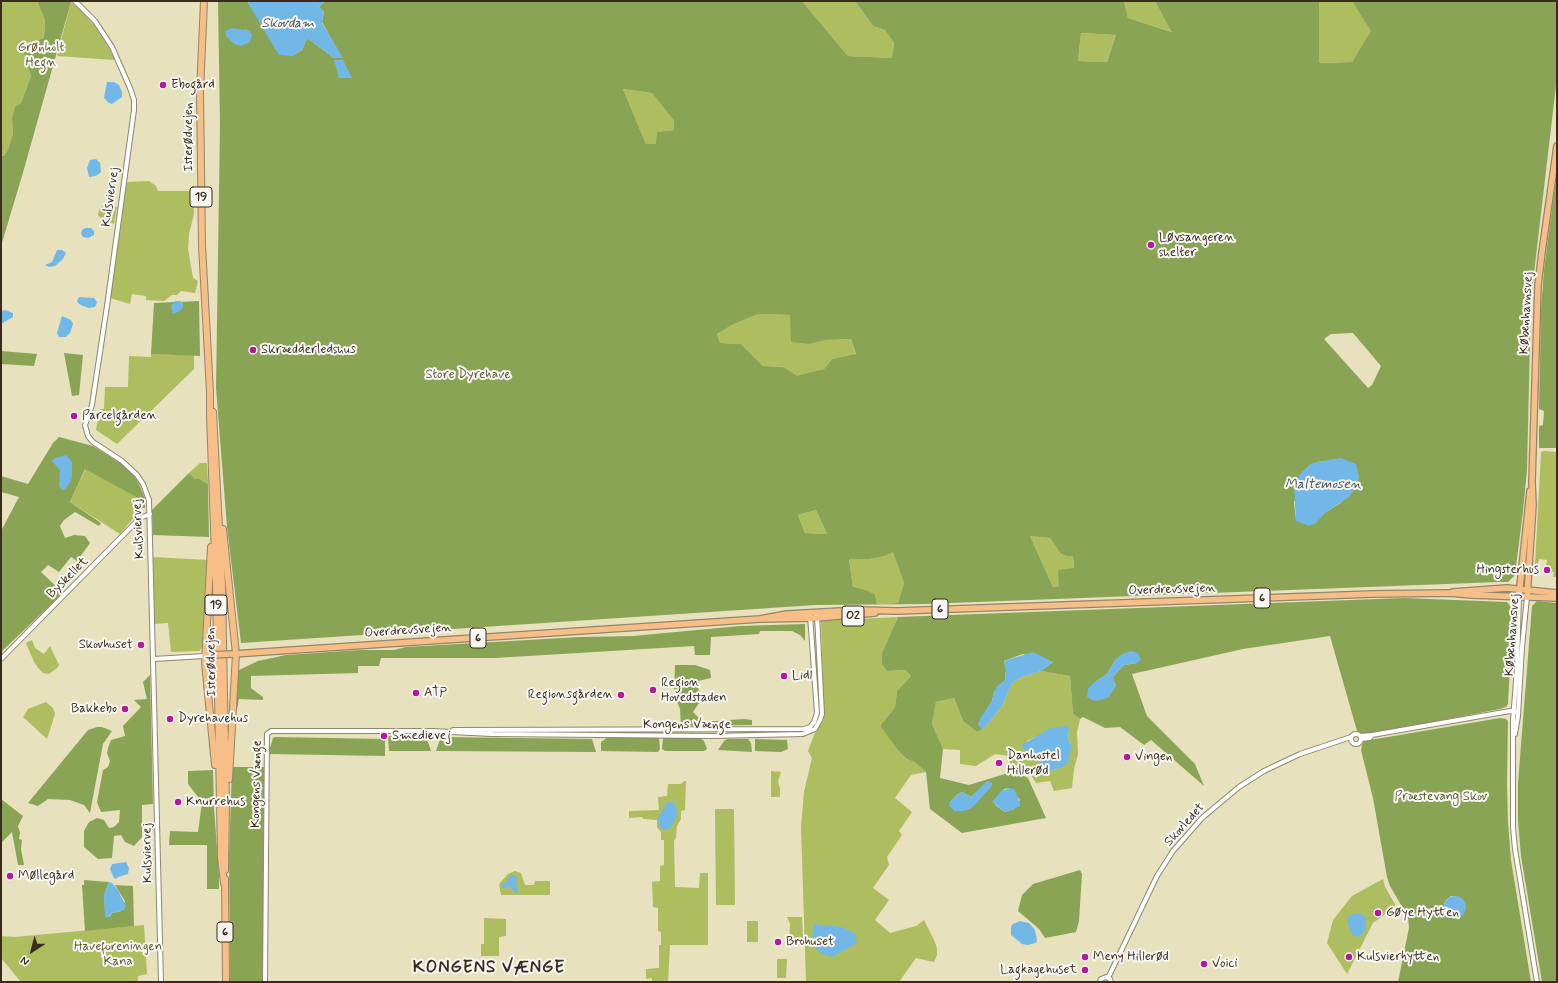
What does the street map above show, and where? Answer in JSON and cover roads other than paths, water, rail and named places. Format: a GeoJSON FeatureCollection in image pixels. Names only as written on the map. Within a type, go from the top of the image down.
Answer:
{"type":"FeatureCollection","features":[{"type":"Feature","properties":{"kind":"highway","name":"Isterødvejen"},"geometry":{"type":"LineString","coordinates":[[204,1],[200,92],[200,167],[202,245],[210,392],[221,858],[224,883],[226,982]]}},
{"type":"Feature","properties":{"kind":"highway","name":"Isterødvejen"},"geometry":{"type":"LineString","coordinates":[[210,392],[215,433],[219,513],[226,804],[226,859],[224,883]]}},
{"type":"Feature","properties":{"kind":"highway"},"geometry":{"type":"LineString","coordinates":[[219,513],[223,528],[234,654],[230,766],[226,804]]}},
{"type":"Feature","properties":{"kind":"highway"},"geometry":{"type":"LineString","coordinates":[[207,656],[211,546],[214,535]]}},
{"type":"Feature","properties":{"kind":"highway","name":"6"},"geometry":{"type":"LineString","coordinates":[[207,656],[216,784],[220,800]]}},
{"type":"Feature","properties":{"kind":"main road","name":"Københavnsvej"},"geometry":{"type":"LineString","coordinates":[[1527,597],[1533,505],[1532,482],[1538,285],[1557,146]]}},
{"type":"Feature","properties":{"kind":"main road","name":"Københavnsvej"},"geometry":{"type":"LineString","coordinates":[[1519,596],[1532,482]]}},
{"type":"Feature","properties":{"kind":"main road","name":"Overdrevsvejen"},"geometry":{"type":"LineString","coordinates":[[207,656],[760,619],[787,614],[817,615],[1449,592],[1492,589],[1520,589],[1557,593]]}},
{"type":"Feature","properties":{"kind":"main road","name":"Overdrevsvejen"},"geometry":{"type":"LineString","coordinates":[[1449,592],[1471,595],[1557,598]]}},
{"type":"Feature","properties":{"kind":"street","name":"Kulsviervej"},"geometry":{"type":"LineString","coordinates":[[75,1],[95,21],[112,47],[134,100],[134,110],[107,306],[92,404],[85,425],[88,436],[93,442],[122,461],[137,475],[146,492],[150,514],[161,982]]}},
{"type":"Feature","properties":{"kind":"street","name":"Byskellet"},"geometry":{"type":"LineString","coordinates":[[1,659],[140,518],[150,514]]}},
{"type":"Feature","properties":{"kind":"street","name":"Københavnsvej"},"geometry":{"type":"LineString","coordinates":[[1516,711],[1519,596]]}},
{"type":"Feature","properties":{"kind":"street","name":"Københavnsvej"},"geometry":{"type":"LineString","coordinates":[[1527,597],[1513,740],[1512,809],[1515,841],[1537,982]]}},
{"type":"Feature","properties":{"kind":"street","name":"Kongens Vænge"},"geometry":{"type":"LineString","coordinates":[[438,732],[527,729],[804,729],[814,722],[817,713],[810,615]]}},
{"type":"Feature","properties":{"kind":"street","name":"Kongens Vænge"},"geometry":{"type":"LineString","coordinates":[[265,982],[267,734],[271,731],[705,736],[792,735],[810,732],[818,724],[822,714],[817,615]]}},
{"type":"Feature","properties":{"kind":"street","name":"Overdrevsvejen"},"geometry":{"type":"LineString","coordinates":[[153,659],[207,656]]}},
{"type":"Feature","properties":{"kind":"street"},"geometry":{"type":"LineString","coordinates":[[1361,737],[1358,744],[1355,744],[1352,740],[1356,734],[1361,737],[1516,711]]}},
{"type":"Feature","properties":{"kind":"street","name":"Skovledet"},"geometry":{"type":"LineString","coordinates":[[1108,978],[1157,876],[1173,851],[1189,831],[1221,800],[1264,772],[1300,754],[1334,743],[1352,740]]}},
{"type":"Feature","properties":{"kind":"street"},"geometry":{"type":"LineString","coordinates":[[1100,982],[1104,977],[1108,978],[1111,982]]}},
{"type":"Feature","properties":{"kind":"water","name":"Skovdam"},"geometry":{"type":"Polygon","coordinates":[[[249,1],[325,1],[319,7],[324,12],[322,23],[343,58],[334,58],[307,38],[302,50],[292,56],[279,55],[248,3],[249,1]]]}},
{"type":"Feature","properties":{"kind":"water"},"geometry":{"type":"Polygon","coordinates":[[[232,28],[243,30],[246,29],[249,31],[252,34],[250,42],[241,46],[232,42],[226,36],[225,31],[232,28]]]}},
{"type":"Feature","properties":{"kind":"water"},"geometry":{"type":"Polygon","coordinates":[[[334,60],[343,60],[352,78],[339,78],[334,60]]]}},
{"type":"Feature","properties":{"kind":"water"},"geometry":{"type":"Polygon","coordinates":[[[107,82],[114,82],[119,85],[122,92],[122,97],[112,104],[104,98],[107,82]]]}},
{"type":"Feature","properties":{"kind":"water"},"geometry":{"type":"Polygon","coordinates":[[[96,159],[100,163],[101,172],[96,176],[89,177],[87,168],[90,160],[96,159]]]}},
{"type":"Feature","properties":{"kind":"water"},"geometry":{"type":"Polygon","coordinates":[[[85,228],[91,228],[94,231],[94,235],[88,238],[83,237],[81,234],[82,230],[85,228]]]}},
{"type":"Feature","properties":{"kind":"water"},"geometry":{"type":"Polygon","coordinates":[[[57,250],[62,250],[66,253],[63,259],[55,266],[49,267],[45,265],[52,262],[57,250]]]}},
{"type":"Feature","properties":{"kind":"water"},"geometry":{"type":"Polygon","coordinates":[[[79,297],[94,298],[97,302],[95,307],[89,308],[79,304],[77,301],[79,297]]]}},
{"type":"Feature","properties":{"kind":"water"},"geometry":{"type":"Polygon","coordinates":[[[175,301],[180,301],[183,303],[183,307],[180,311],[173,314],[171,306],[175,301]]]}},
{"type":"Feature","properties":{"kind":"water"},"geometry":{"type":"Polygon","coordinates":[[[5,310],[13,313],[13,317],[1,324],[1,311],[5,310]]]}},
{"type":"Feature","properties":{"kind":"water"},"geometry":{"type":"Polygon","coordinates":[[[62,316],[71,320],[73,324],[70,333],[66,337],[59,337],[57,333],[62,316]]]}},
{"type":"Feature","properties":{"kind":"water"},"geometry":{"type":"Polygon","coordinates":[[[66,455],[72,462],[72,478],[65,489],[62,490],[59,486],[60,470],[52,461],[55,458],[66,455]]]}},
{"type":"Feature","properties":{"kind":"water","name":"Maltemosen"},"geometry":{"type":"Polygon","coordinates":[[[1341,458],[1356,464],[1359,477],[1357,486],[1349,497],[1326,512],[1316,523],[1309,526],[1296,521],[1294,486],[1300,474],[1310,464],[1341,458]]]}},
{"type":"Feature","properties":{"kind":"water"},"geometry":{"type":"Polygon","coordinates":[[[1131,651],[1138,653],[1141,660],[1137,663],[1124,665],[1119,670],[1114,676],[1116,686],[1109,697],[1097,701],[1087,697],[1088,688],[1107,674],[1116,659],[1122,654],[1131,651]]]}},
{"type":"Feature","properties":{"kind":"water"},"geometry":{"type":"Polygon","coordinates":[[[1033,652],[1053,662],[1041,671],[1022,677],[1012,683],[1002,706],[982,729],[978,724],[981,717],[992,701],[994,692],[998,685],[1005,680],[1006,670],[1004,661],[1033,652]]]}},
{"type":"Feature","properties":{"kind":"water"},"geometry":{"type":"Polygon","coordinates":[[[1067,726],[1069,729],[1068,738],[1072,746],[1068,762],[1065,766],[1044,773],[1038,770],[1038,765],[1041,762],[1038,756],[1022,748],[1022,745],[1050,728],[1067,726]]]}},
{"type":"Feature","properties":{"kind":"water"},"geometry":{"type":"Polygon","coordinates":[[[987,781],[992,782],[992,786],[972,808],[963,811],[955,811],[949,806],[950,802],[958,794],[962,792],[971,797],[987,781]]]}},
{"type":"Feature","properties":{"kind":"water"},"geometry":{"type":"Polygon","coordinates":[[[1010,788],[1015,790],[1020,806],[1005,812],[992,802],[1001,791],[1010,788]]]}},
{"type":"Feature","properties":{"kind":"water"},"geometry":{"type":"Polygon","coordinates":[[[672,801],[676,807],[677,815],[671,828],[663,830],[659,826],[658,818],[667,803],[672,801]]]}},
{"type":"Feature","properties":{"kind":"water"},"geometry":{"type":"Polygon","coordinates":[[[126,862],[129,868],[128,874],[116,879],[114,878],[110,869],[112,864],[126,862]]]}},
{"type":"Feature","properties":{"kind":"water"},"geometry":{"type":"Polygon","coordinates":[[[515,875],[517,877],[517,894],[510,887],[503,888],[501,884],[506,883],[510,876],[515,875]]]}},
{"type":"Feature","properties":{"kind":"water"},"geometry":{"type":"Polygon","coordinates":[[[109,882],[112,883],[118,890],[126,906],[124,910],[112,913],[107,918],[105,916],[104,895],[109,882]]]}},
{"type":"Feature","properties":{"kind":"water"},"geometry":{"type":"Polygon","coordinates":[[[1455,896],[1459,897],[1465,903],[1465,911],[1459,917],[1455,918],[1451,917],[1445,911],[1444,907],[1445,903],[1451,897],[1455,896]]]}},
{"type":"Feature","properties":{"kind":"water"},"geometry":{"type":"Polygon","coordinates":[[[1355,913],[1362,914],[1366,920],[1366,929],[1357,937],[1353,935],[1350,930],[1347,920],[1349,916],[1355,913]]]}},
{"type":"Feature","properties":{"kind":"water"},"geometry":{"type":"Polygon","coordinates":[[[1020,921],[1029,923],[1035,930],[1037,940],[1036,943],[1027,945],[1022,944],[1011,935],[1011,927],[1013,924],[1020,921]]]}},
{"type":"Feature","properties":{"kind":"water"},"geometry":{"type":"Polygon","coordinates":[[[814,924],[842,927],[855,934],[857,943],[832,957],[820,953],[814,945],[812,938],[814,924]]]}},
{"type":"Feature","properties":{"kind":"place","name":"Ebogård"},"geometry":{"type":"Point","coordinates":[163,85]}},
{"type":"Feature","properties":{"kind":"place","name":"Løvsangeren shelter"},"geometry":{"type":"Point","coordinates":[1151,245]}},
{"type":"Feature","properties":{"kind":"place","name":"Skrædderledshus"},"geometry":{"type":"Point","coordinates":[253,350]}},
{"type":"Feature","properties":{"kind":"place","name":"Parcelgården"},"geometry":{"type":"Point","coordinates":[74,416]}},
{"type":"Feature","properties":{"kind":"place","name":"Hingsterhus"},"geometry":{"type":"Point","coordinates":[1547,570]}},
{"type":"Feature","properties":{"kind":"place","name":"Skovhuset"},"geometry":{"type":"Point","coordinates":[141,645]}},
{"type":"Feature","properties":{"kind":"place","name":"Lidl"},"geometry":{"type":"Point","coordinates":[784,676]}},
{"type":"Feature","properties":{"kind":"place","name":"Region Hovedstaden"},"geometry":{"type":"Point","coordinates":[653,690]}},
{"type":"Feature","properties":{"kind":"place","name":"ATP"},"geometry":{"type":"Point","coordinates":[416,693]}},
{"type":"Feature","properties":{"kind":"place","name":"Regionsgården"},"geometry":{"type":"Point","coordinates":[621,695]}},
{"type":"Feature","properties":{"kind":"place","name":"Bakkebo"},"geometry":{"type":"Point","coordinates":[125,709]}},
{"type":"Feature","properties":{"kind":"place","name":"Dyrehavehus"},"geometry":{"type":"Point","coordinates":[170,719]}},
{"type":"Feature","properties":{"kind":"place","name":"Smedievej"},"geometry":{"type":"Point","coordinates":[384,736]}},
{"type":"Feature","properties":{"kind":"place","name":"Vingen"},"geometry":{"type":"Point","coordinates":[1127,757]}},
{"type":"Feature","properties":{"kind":"place","name":"Danhostel Hillerød"},"geometry":{"type":"Point","coordinates":[999,763]}},
{"type":"Feature","properties":{"kind":"place","name":"Knurrehus"},"geometry":{"type":"Point","coordinates":[178,802]}},
{"type":"Feature","properties":{"kind":"place","name":"Møllegård"},"geometry":{"type":"Point","coordinates":[10,876]}},
{"type":"Feature","properties":{"kind":"place","name":"Gøye Hytten"},"geometry":{"type":"Point","coordinates":[1378,913]}},
{"type":"Feature","properties":{"kind":"place","name":"Brohuset"},"geometry":{"type":"Point","coordinates":[778,942]}},
{"type":"Feature","properties":{"kind":"place","name":"Meny Hillerød"},"geometry":{"type":"Point","coordinates":[1085,957]}},
{"type":"Feature","properties":{"kind":"place","name":"Kulsvierhytten"},"geometry":{"type":"Point","coordinates":[1349,957]}},
{"type":"Feature","properties":{"kind":"place","name":"Voici"},"geometry":{"type":"Point","coordinates":[1204,964]}},
{"type":"Feature","properties":{"kind":"place","name":"Lagkagehuset"},"geometry":{"type":"Point","coordinates":[1085,970]}},
{"type":"Feature","properties":{"kind":"district","name":"KONGENS VÆNGE"},"geometry":{"type":"Point","coordinates":[489,968]}},
{"type":"Feature","properties":{"kind":"park label","name":"Grønholt Hegn"},"geometry":{"type":"Point","coordinates":[41,56]}},
{"type":"Feature","properties":{"kind":"park label","name":"Store Dyrehave"},"geometry":{"type":"Point","coordinates":[468,375]}},
{"type":"Feature","properties":{"kind":"park label","name":"Præstevang Skov"},"geometry":{"type":"Point","coordinates":[1441,797]}},
{"type":"Feature","properties":{"kind":"park label","name":"Haveforeningen Kana"},"geometry":{"type":"Point","coordinates":[118,954]}}]}
